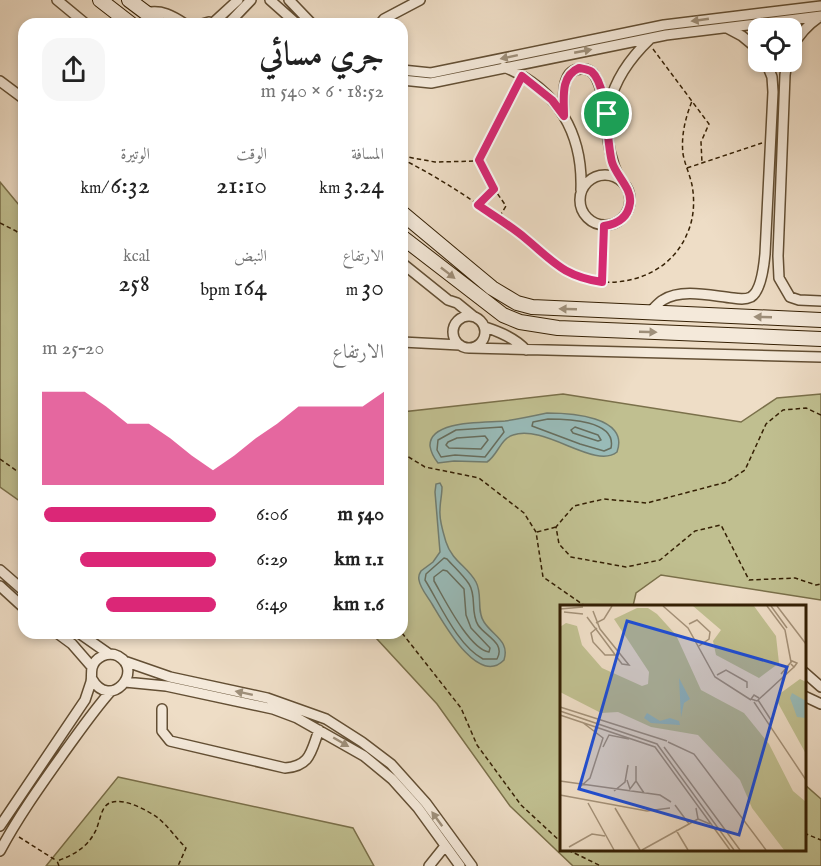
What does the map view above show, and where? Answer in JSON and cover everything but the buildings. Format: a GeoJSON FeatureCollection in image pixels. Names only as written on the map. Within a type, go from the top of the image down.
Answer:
{"type":"FeatureCollection","features":[{"type":"Feature","properties":{"kind":"street"},"geometry":{"type":"LineString","coordinates":[[57,0],[79,18]]}},
{"type":"Feature","properties":{"kind":"street"},"geometry":{"type":"LineString","coordinates":[[100,0],[123,18]]}},
{"type":"Feature","properties":{"kind":"street"},"geometry":{"type":"LineString","coordinates":[[129,0],[153,18]]}},
{"type":"Feature","properties":{"kind":"street"},"geometry":{"type":"LineString","coordinates":[[220,18],[238,0]]}},
{"type":"Feature","properties":{"kind":"street"},"geometry":{"type":"LineString","coordinates":[[234,18],[251,0]]}},
{"type":"Feature","properties":{"kind":"street"},"geometry":{"type":"LineString","coordinates":[[270,0],[290,18]]}},
{"type":"Feature","properties":{"kind":"street"},"geometry":{"type":"LineString","coordinates":[[289,0],[306,18]]}},
{"type":"Feature","properties":{"kind":"street"},"geometry":{"type":"LineString","coordinates":[[386,18],[420,0]]}},
{"type":"Feature","properties":{"kind":"street"},"geometry":{"type":"LineString","coordinates":[[408,81],[431,83],[504,67],[725,27],[821,6]]}},
{"type":"Feature","properties":{"kind":"street"},"geometry":{"type":"LineString","coordinates":[[146,13],[164,12],[174,18]]}},
{"type":"Feature","properties":{"kind":"street"},"geometry":{"type":"LineString","coordinates":[[408,71],[430,73],[664,25],[821,16]]}},
{"type":"Feature","properties":{"kind":"street"},"geometry":{"type":"LineString","coordinates":[[802,32],[821,16]]}},
{"type":"Feature","properties":{"kind":"street"},"geometry":{"type":"LineString","coordinates":[[725,27],[748,41]]}},
{"type":"Feature","properties":{"kind":"street"},"geometry":{"type":"LineString","coordinates":[[607,114],[610,98],[620,74],[635,53],[649,40]]}},
{"type":"Feature","properties":{"kind":"street"},"geometry":{"type":"LineString","coordinates":[[504,67],[522,76],[552,100],[564,116],[579,152],[582,171],[580,207],[584,214],[596,224],[604,226],[619,221],[629,209],[629,193],[620,180],[609,148],[607,114],[592,72],[579,68],[567,76],[564,116]]}},
{"type":"Feature","properties":{"kind":"street"},"geometry":{"type":"LineString","coordinates":[[650,312],[664,299],[678,295],[693,294],[744,299],[753,296],[761,278],[765,254],[773,92],[770,72]]}},
{"type":"Feature","properties":{"kind":"street"},"geometry":{"type":"LineString","coordinates":[[787,72],[778,256],[779,278],[790,297],[799,300],[821,301]]}},
{"type":"Feature","properties":{"kind":"street"},"geometry":{"type":"LineString","coordinates":[[0,81],[18,94]]}},
{"type":"Feature","properties":{"kind":"street"},"geometry":{"type":"LineString","coordinates":[[581,191],[591,179],[598,176],[606,175],[620,180]]}},
{"type":"Feature","properties":{"kind":"street"},"geometry":{"type":"LineString","coordinates":[[408,218],[492,288],[518,303],[531,307],[821,320]]}},
{"type":"Feature","properties":{"kind":"street"},"geometry":{"type":"LineString","coordinates":[[408,242],[494,309],[520,322],[558,328],[821,339]]}},
{"type":"Feature","properties":{"kind":"street"},"geometry":{"type":"LineString","coordinates":[[765,254],[770,258],[778,256]]}},
{"type":"Feature","properties":{"kind":"street"},"geometry":{"type":"LineString","coordinates":[[408,268],[447,300],[459,319]]}},
{"type":"Feature","properties":{"kind":"street"},"geometry":{"type":"LineString","coordinates":[[761,278],[770,273],[779,278]]}},
{"type":"Feature","properties":{"kind":"street"},"geometry":{"type":"LineString","coordinates":[[447,300],[457,303],[479,319],[485,327],[513,339],[526,350]]}},
{"type":"Feature","properties":{"kind":"street"},"geometry":{"type":"LineString","coordinates":[[465,346],[454,335],[454,328],[459,319],[472,316]]}},
{"type":"Feature","properties":{"kind":"street"},"geometry":{"type":"LineString","coordinates":[[465,346],[482,341],[485,327]]}},
{"type":"Feature","properties":{"kind":"street"},"geometry":{"type":"LineString","coordinates":[[436,344],[454,335]]}},
{"type":"Feature","properties":{"kind":"street"},"geometry":{"type":"LineString","coordinates":[[408,342],[526,350],[821,357]]}},
{"type":"Feature","properties":{"kind":"street"},"geometry":{"type":"LineString","coordinates":[[0,570],[18,586]]}},
{"type":"Feature","properties":{"kind":"street"},"geometry":{"type":"LineString","coordinates":[[0,586],[18,602]]}},
{"type":"Feature","properties":{"kind":"street"},"geometry":{"type":"LineString","coordinates":[[65,639],[92,667]]}},
{"type":"Feature","properties":{"kind":"street"},"geometry":{"type":"LineString","coordinates":[[88,639],[124,661],[170,677],[267,698],[326,719],[391,764],[472,866]]}},
{"type":"Feature","properties":{"kind":"street"},"geometry":{"type":"LineString","coordinates":[[10,831],[1,825],[85,700],[92,679],[92,667],[99,658],[109,654]]}},
{"type":"Feature","properties":{"kind":"street"},"geometry":{"type":"LineString","coordinates":[[92,679],[100,688],[111,691],[117,689],[125,682],[128,671],[124,661]]}},
{"type":"Feature","properties":{"kind":"street"},"geometry":{"type":"LineString","coordinates":[[806,674],[821,687]]}},
{"type":"Feature","properties":{"kind":"street"},"geometry":{"type":"LineString","coordinates":[[125,682],[166,686],[273,709],[319,730],[364,756],[422,805],[445,846],[460,866]]}},
{"type":"Feature","properties":{"kind":"street"},"geometry":{"type":"LineString","coordinates":[[0,851],[10,831],[60,758],[111,691]]}},
{"type":"Feature","properties":{"kind":"street"},"geometry":{"type":"LineString","coordinates":[[806,697],[821,704]]}},
{"type":"Feature","properties":{"kind":"street"},"geometry":{"type":"LineString","coordinates":[[162,709],[162,730],[170,741],[285,768],[296,767],[308,759],[319,730]]}},
{"type":"Feature","properties":{"kind":"street"},"geometry":{"type":"LineString","coordinates":[[429,866],[445,846]]}},
{"type":"Feature","properties":{"kind":"path"},"geometry":{"type":"LineString","coordinates":[[649,40],[709,124],[701,142],[702,163]]}},
{"type":"Feature","properties":{"kind":"path"},"geometry":{"type":"LineString","coordinates":[[479,160],[522,76]]}},
{"type":"Feature","properties":{"kind":"path"},"geometry":{"type":"LineString","coordinates":[[408,161],[498,219],[525,238],[552,263],[568,273],[585,279],[620,283],[645,276],[667,263],[687,235],[693,210],[692,184],[686,168],[683,148],[684,127],[692,101]]}},
{"type":"Feature","properties":{"kind":"path"},"geometry":{"type":"LineString","coordinates":[[686,168],[771,140]]}},
{"type":"Feature","properties":{"kind":"path"},"geometry":{"type":"LineString","coordinates":[[408,158],[435,162],[479,160]]}},
{"type":"Feature","properties":{"kind":"path"},"geometry":{"type":"LineString","coordinates":[[479,160],[506,206],[498,219]]}},
{"type":"Feature","properties":{"kind":"path"},"geometry":{"type":"LineString","coordinates":[[478,205],[494,189]]}},
{"type":"Feature","properties":{"kind":"path"},"geometry":{"type":"LineString","coordinates":[[0,223],[18,233]]}},
{"type":"Feature","properties":{"kind":"path"},"geometry":{"type":"LineString","coordinates":[[602,282],[604,226]]}},
{"type":"Feature","properties":{"kind":"path"},"geometry":{"type":"LineString","coordinates":[[537,532],[556,527],[574,506],[604,500],[647,503],[727,482],[745,470],[766,424],[783,410],[806,408],[821,415]]}},
{"type":"Feature","properties":{"kind":"path"},"geometry":{"type":"LineString","coordinates":[[408,457],[425,467],[479,478],[524,513],[537,532],[543,577],[584,605]]}},
{"type":"Feature","properties":{"kind":"path"},"geometry":{"type":"LineString","coordinates":[[0,459],[18,472]]}},
{"type":"Feature","properties":{"kind":"path"},"geometry":{"type":"LineString","coordinates":[[556,527],[559,544],[571,557],[626,567],[660,560],[695,531],[721,525],[749,580],[795,578],[816,585],[821,584]]}},
{"type":"Feature","properties":{"kind":"path"},"geometry":{"type":"LineString","coordinates":[[407,639],[461,708],[477,745],[521,805],[560,842]]}},
{"type":"Feature","properties":{"kind":"path"},"geometry":{"type":"LineString","coordinates":[[57,861],[75,854],[88,841],[96,831],[105,807],[112,801],[127,801],[158,817],[186,848],[178,866]]}},
{"type":"Feature","properties":{"kind":"path"},"geometry":{"type":"LineString","coordinates":[[10,831],[57,861],[59,866]]}},
{"type":"Feature","properties":{"kind":"path"},"geometry":{"type":"LineString","coordinates":[[806,834],[821,840]]}},
{"type":"Feature","properties":{"kind":"path"},"geometry":{"type":"LineString","coordinates":[[572,851],[601,866]]}},
{"type":"Feature","properties":{"kind":"shaded area"},"geometry":{"type":"Polygon","coordinates":[[[0,182],[18,204],[18,500],[0,487],[0,182]]]}},
{"type":"Feature","properties":{"kind":"shaded area"},"geometry":{"type":"Polygon","coordinates":[[[563,394],[741,422],[777,398],[821,394],[821,600],[661,575],[636,593],[633,605],[560,605],[560,851],[806,851],[806,786],[821,799],[821,866],[573,866],[510,806],[437,704],[377,639],[408,639],[408,411],[563,394]]]}},
{"type":"Feature","properties":{"kind":"shaded area"},"geometry":{"type":"Polygon","coordinates":[[[118,777],[353,828],[374,866],[46,866],[118,777]]]}},
{"type":"Feature","properties":{"kind":"water"},"geometry":{"type":"Polygon","coordinates":[[[547,413],[582,416],[606,424],[615,431],[619,440],[617,452],[608,456],[596,455],[526,433],[509,437],[487,462],[438,463],[431,451],[432,437],[449,427],[505,421],[547,413]]]}},
{"type":"Feature","properties":{"kind":"water"},"geometry":{"type":"Polygon","coordinates":[[[440,483],[442,487],[440,518],[446,542],[452,554],[476,582],[484,622],[505,648],[504,660],[494,666],[483,665],[462,649],[420,583],[421,571],[433,562],[440,552],[435,492],[436,484],[440,483]]]}},
{"type":"Feature","properties":{"kind":"route"},"geometry":{"type":"LineString","coordinates":[[579,68],[586,69],[596,78],[607,114],[609,148],[613,165],[620,180],[626,186],[630,201],[625,216],[612,225],[604,226],[602,282],[568,273],[552,263],[525,238],[478,205],[494,189],[479,160],[522,76],[552,100],[564,116],[567,76],[579,68]]}}]}
